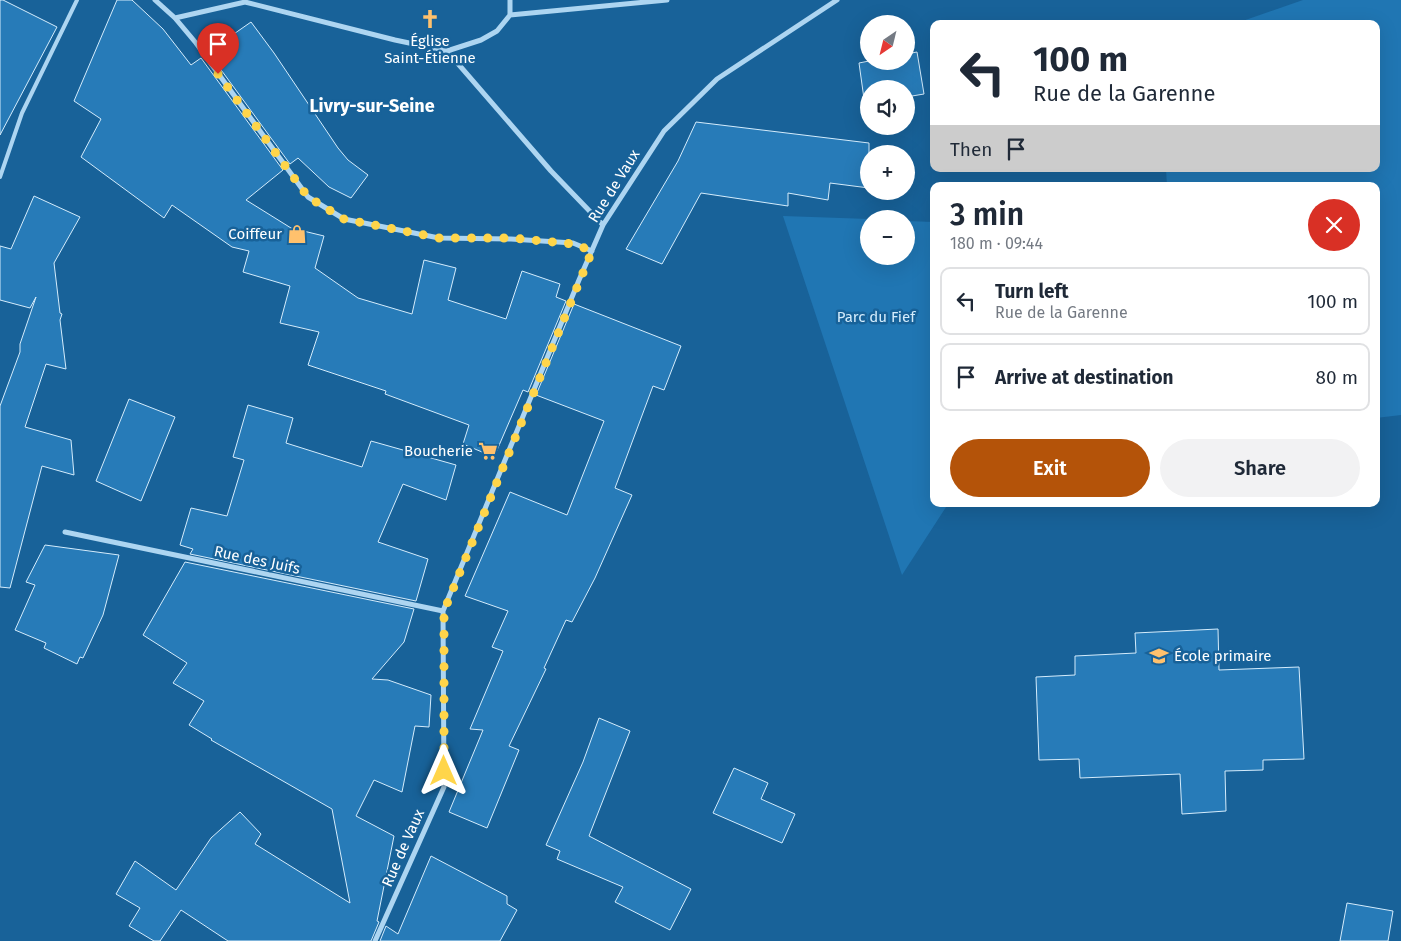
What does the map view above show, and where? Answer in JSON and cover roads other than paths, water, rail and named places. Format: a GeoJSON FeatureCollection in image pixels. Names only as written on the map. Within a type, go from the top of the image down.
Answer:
{"type":"FeatureCollection","features":[{"type":"Feature","properties":{"kind":"street"},"geometry":{"type":"LineString","coordinates":[[155,0],[175,18],[196,43],[308,197],[344,219],[439,238],[511,238],[574,244],[592,251]]}},
{"type":"Feature","properties":{"kind":"street"},"geometry":{"type":"LineString","coordinates":[[175,18],[245,2],[395,40],[447,50],[481,40],[497,31],[510,15],[510,0]]}},
{"type":"Feature","properties":{"kind":"street"},"geometry":{"type":"LineString","coordinates":[[510,15],[667,0]]}},
{"type":"Feature","properties":{"kind":"street","name":"Rue de Vaux"},"geometry":{"type":"LineString","coordinates":[[375,941],[444,787],[444,611],[603,225],[664,131],[717,79],[837,0]]}},
{"type":"Feature","properties":{"kind":"street"},"geometry":{"type":"LineString","coordinates":[[447,50],[551,171],[603,225]]}},
{"type":"Feature","properties":{"kind":"street","name":"Rue des Juifs"},"geometry":{"type":"LineString","coordinates":[[65,532],[444,611]]}},
{"type":"Feature","properties":{"kind":"lane"},"geometry":{"type":"LineString","coordinates":[[0,177],[22,114],[77,0]]}},
{"type":"Feature","properties":{"kind":"place","name":"Église Saint-Étienne"},"geometry":{"type":"Point","coordinates":[430,19]}},
{"type":"Feature","properties":{"kind":"place","name":"Coiffeur"},"geometry":{"type":"Point","coordinates":[297,234]}},
{"type":"Feature","properties":{"kind":"place","name":"Boucherie"},"geometry":{"type":"Point","coordinates":[488,451]}},
{"type":"Feature","properties":{"kind":"place","name":"École primaire"},"geometry":{"type":"Point","coordinates":[1159,656]}},
{"type":"Feature","properties":{"kind":"district","name":"Livry-sur-Seine"},"geometry":{"type":"Point","coordinates":[372,106]}},
{"type":"Feature","properties":{"kind":"park label","name":"Parc du Fief"},"geometry":{"type":"Point","coordinates":[876,317]}}]}
